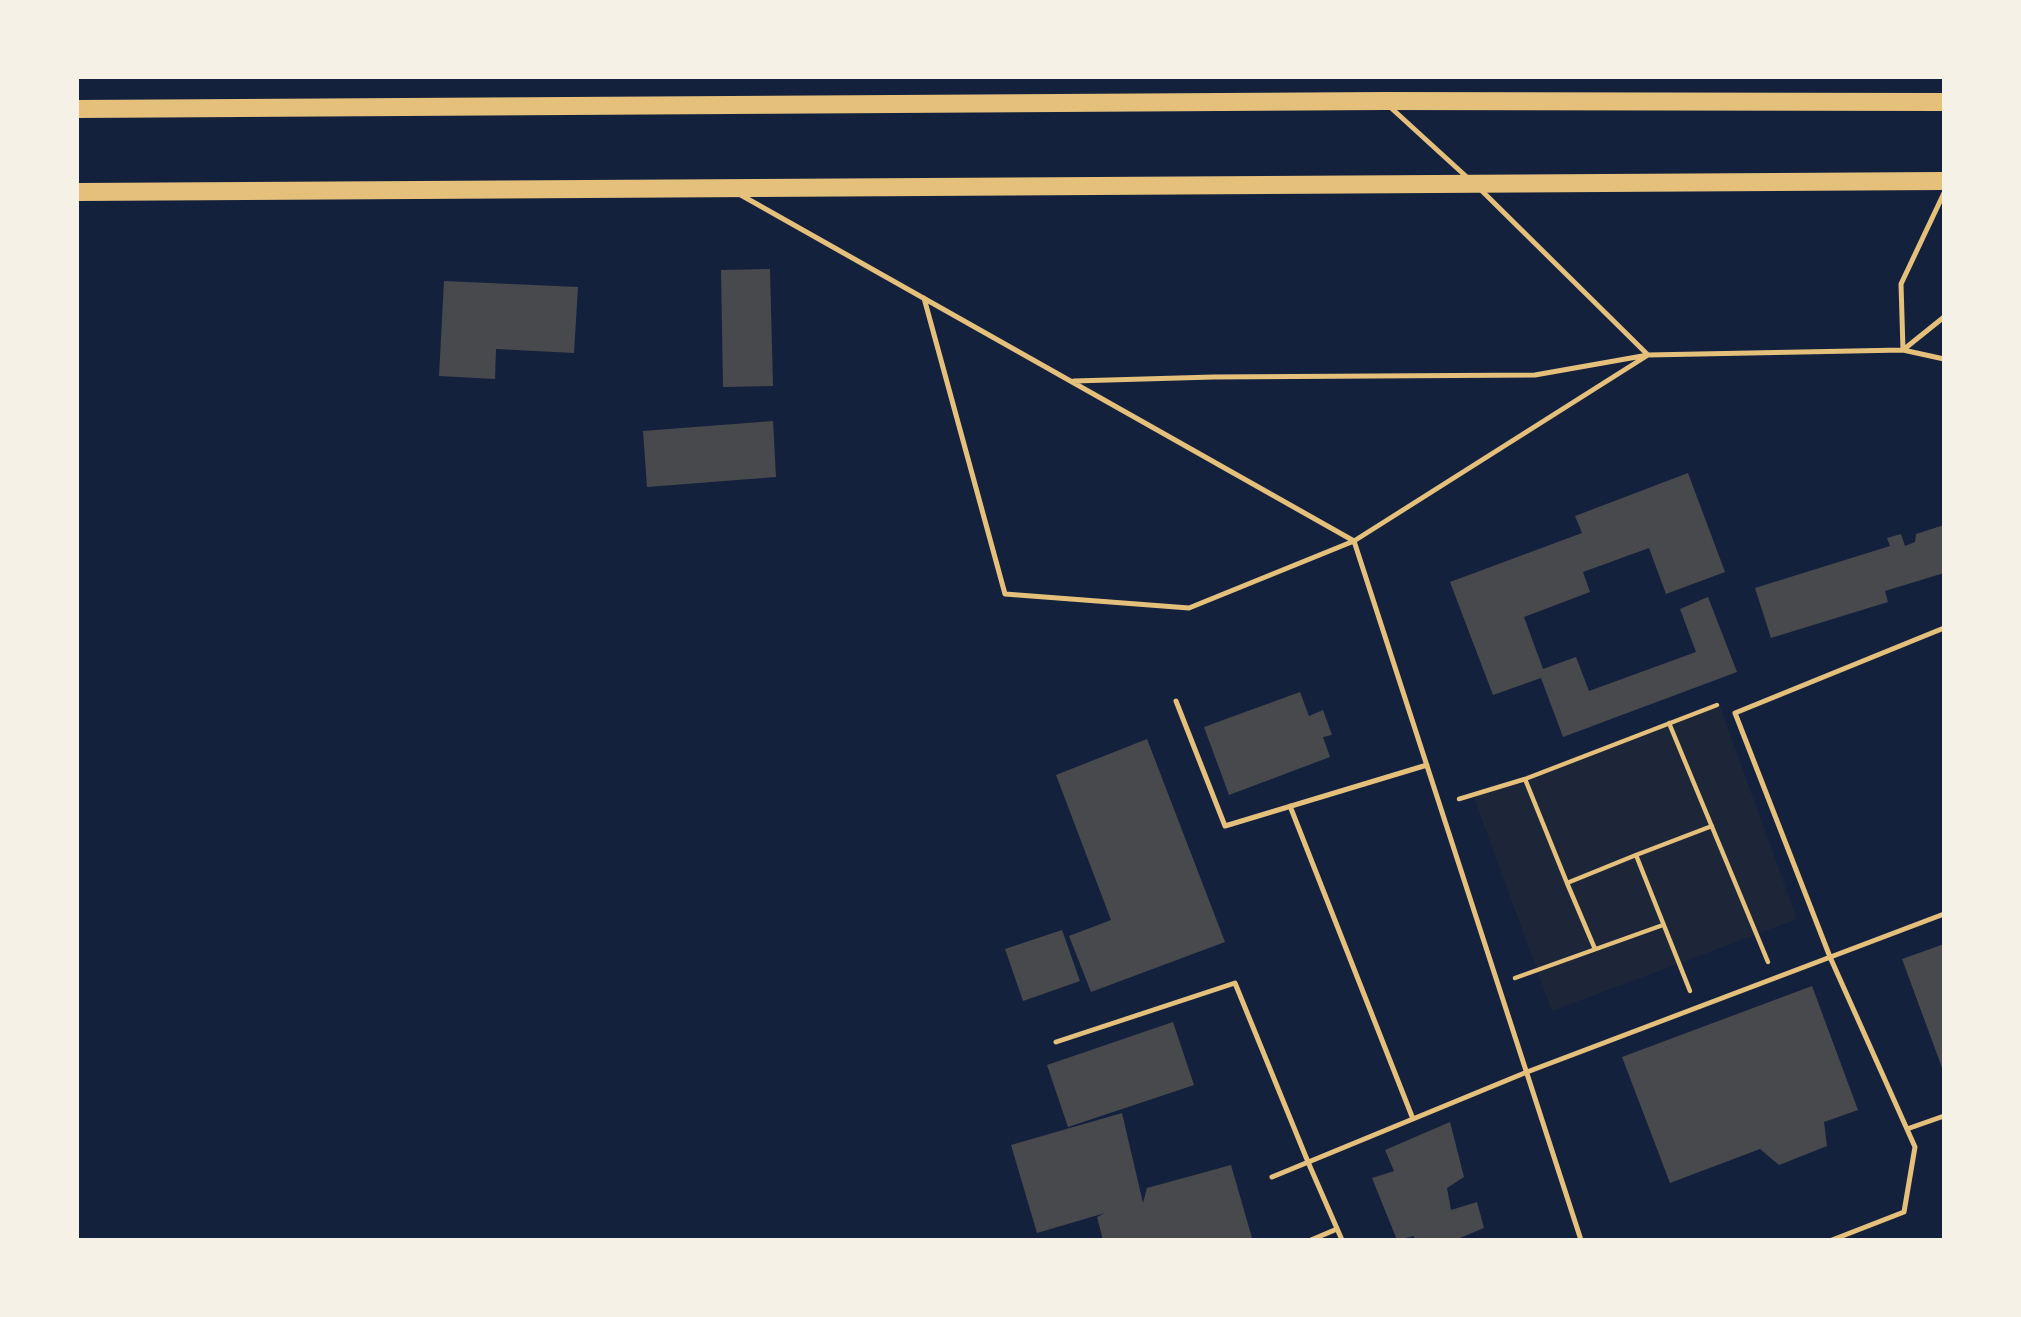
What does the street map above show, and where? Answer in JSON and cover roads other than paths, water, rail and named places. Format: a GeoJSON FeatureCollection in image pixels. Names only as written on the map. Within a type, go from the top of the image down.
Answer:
{"type":"FeatureCollection","features":[{"type":"Feature","properties":{"kind":"main road"},"geometry":{"type":"LineString","coordinates":[[77,109],[1944,102]]}},
{"type":"Feature","properties":{"kind":"main road"},"geometry":{"type":"LineString","coordinates":[[77,192],[1944,181]]}},
{"type":"Feature","properties":{"kind":"lane"},"geometry":{"type":"LineString","coordinates":[[1384,102],[1476,185],[1648,355]]}},
{"type":"Feature","properties":{"kind":"lane"},"geometry":{"type":"LineString","coordinates":[[731,189],[1354,541],[1581,1240]]}},
{"type":"Feature","properties":{"kind":"lane"},"geometry":{"type":"LineString","coordinates":[[1903,350],[1901,285],[1944,193]]}},
{"type":"Feature","properties":{"kind":"lane"},"geometry":{"type":"LineString","coordinates":[[924,298],[1005,594],[1189,608],[1354,541],[1648,355]]}},
{"type":"Feature","properties":{"kind":"lane"},"geometry":{"type":"LineString","coordinates":[[1903,350],[1944,317]]}},
{"type":"Feature","properties":{"kind":"lane"},"geometry":{"type":"LineString","coordinates":[[1071,381],[1213,377],[1535,375],[1648,355],[1903,350],[1944,359]]}},
{"type":"Feature","properties":{"kind":"lane"},"geometry":{"type":"LineString","coordinates":[[1832,1240],[1903,1212],[1915,1147],[1830,957],[1735,713],[1944,628]]}},
{"type":"Feature","properties":{"kind":"lane"},"geometry":{"type":"LineString","coordinates":[[1177,701],[1224,826],[1427,765]]}},
{"type":"Feature","properties":{"kind":"lane"},"geometry":{"type":"LineString","coordinates":[[1290,806],[1413,1119]]}},
{"type":"Feature","properties":{"kind":"lane"},"geometry":{"type":"LineString","coordinates":[[1272,1177],[1527,1072],[1944,914]]}},
{"type":"Feature","properties":{"kind":"lane"},"geometry":{"type":"LineString","coordinates":[[1056,1042],[1235,983],[1342,1240]]}},
{"type":"Feature","properties":{"kind":"lane"},"geometry":{"type":"LineString","coordinates":[[1907,1129],[1944,1116]]}},
{"type":"Feature","properties":{"kind":"lane"},"geometry":{"type":"LineString","coordinates":[[1311,1240],[1337,1229]]}}]}
